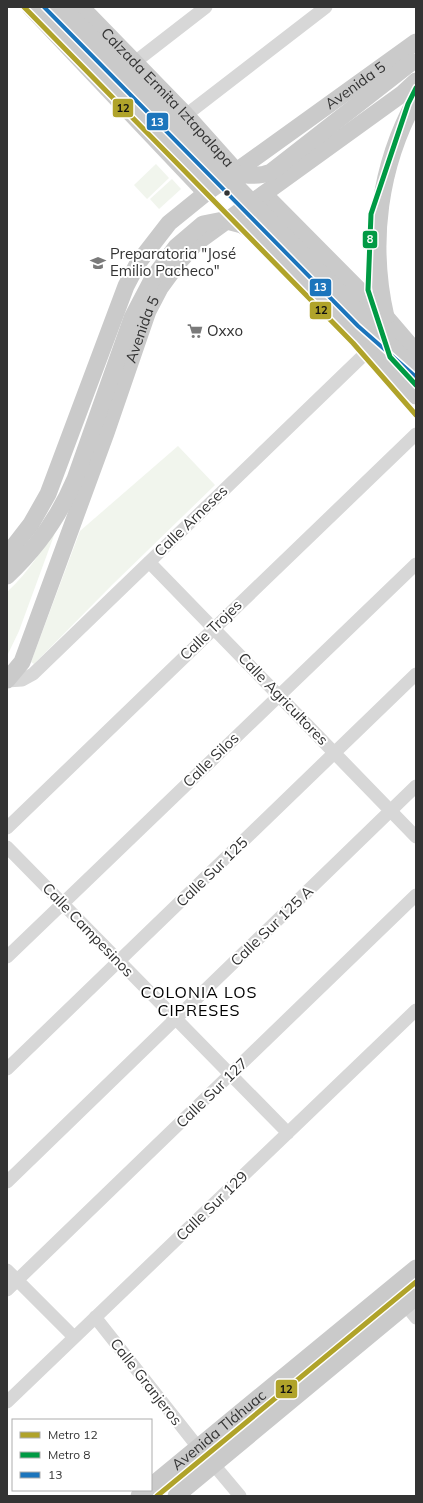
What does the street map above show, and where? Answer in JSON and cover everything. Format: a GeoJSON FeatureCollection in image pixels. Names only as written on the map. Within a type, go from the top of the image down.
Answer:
{"type":"FeatureCollection","features":[{"type":"Feature","properties":{"kind":"main road"},"geometry":{"type":"LineString","coordinates":[[30,7],[206,193]]}},
{"type":"Feature","properties":{"kind":"main road","name":"Calzada Ermita Iztapalapa"},"geometry":{"type":"LineString","coordinates":[[44,7],[358,326],[416,377]]}},
{"type":"Feature","properties":{"kind":"main road","name":"Calzada Ermita Iztapalapa"},"geometry":{"type":"LineString","coordinates":[[62,7],[416,371]]}},
{"type":"Feature","properties":{"kind":"main road","name":"Calzada Ermita Iztapalapa"},"geometry":{"type":"LineString","coordinates":[[81,7],[191,121],[236,172]]}},
{"type":"Feature","properties":{"kind":"main road","name":"Avenida 5"},"geometry":{"type":"LineString","coordinates":[[7,555],[31,524],[48,494],[126,286],[134,270],[151,244],[169,223],[206,193],[416,42]]}},
{"type":"Feature","properties":{"kind":"main road"},"geometry":{"type":"LineString","coordinates":[[205,155],[221,166],[239,173],[259,176],[271,172],[414,60]]}},
{"type":"Feature","properties":{"kind":"main road","name":"Avenida 5"},"geometry":{"type":"LineString","coordinates":[[7,680],[22,662],[104,440],[148,311],[160,288],[183,257],[196,243],[402,94],[416,81]]}},
{"type":"Feature","properties":{"kind":"main road"},"geometry":{"type":"LineString","coordinates":[[386,318],[382,298],[378,257],[381,201],[393,152],[400,131],[416,99]]}},
{"type":"Feature","properties":{"kind":"main road"},"geometry":{"type":"LineString","coordinates":[[172,156],[190,152],[197,144],[191,121]]}},
{"type":"Feature","properties":{"kind":"main road"},"geometry":{"type":"LineString","coordinates":[[264,194],[386,318],[416,352]]}},
{"type":"Feature","properties":{"kind":"main road"},"geometry":{"type":"LineString","coordinates":[[238,213],[416,396]]}},
{"type":"Feature","properties":{"kind":"main road"},"geometry":{"type":"LineString","coordinates":[[7,576],[38,544],[51,526],[64,502],[75,479],[132,318],[153,278],[176,246],[203,224],[223,220],[242,225],[284,252]]}},
{"type":"Feature","properties":{"kind":"main road"},"geometry":{"type":"LineString","coordinates":[[297,272],[296,260],[299,253],[306,248],[318,248]]}},
{"type":"Feature","properties":{"kind":"main road","name":"Avenida Tláhuac"},"geometry":{"type":"LineString","coordinates":[[152,1485],[197,1446],[416,1268]]}},
{"type":"Feature","properties":{"kind":"main road","name":"Avenida Tláhuac"},"geometry":{"type":"LineString","coordinates":[[176,1496],[413,1307]]}},
{"type":"Feature","properties":{"kind":"street"},"geometry":{"type":"LineString","coordinates":[[135,62],[206,7]]}},
{"type":"Feature","properties":{"kind":"street"},"geometry":{"type":"LineString","coordinates":[[191,121],[326,7]]}},
{"type":"Feature","properties":{"kind":"street","name":"Calle Arneses"},"geometry":{"type":"LineString","coordinates":[[7,680],[22,680],[33,674],[370,349]]}},
{"type":"Feature","properties":{"kind":"street","name":"Calle Trojes"},"geometry":{"type":"LineString","coordinates":[[7,828],[416,434]]}},
{"type":"Feature","properties":{"kind":"street","name":"Calle Agricultores"},"geometry":{"type":"LineString","coordinates":[[149,562],[416,837]]}},
{"type":"Feature","properties":{"kind":"street","name":"Calle Silos"},"geometry":{"type":"LineString","coordinates":[[7,957],[416,564]]}},
{"type":"Feature","properties":{"kind":"street","name":"Calle Sur 125"},"geometry":{"type":"LineString","coordinates":[[7,1069],[335,754],[416,674]]}},
{"type":"Feature","properties":{"kind":"street","name":"Calle Sur 125 A"},"geometry":{"type":"LineString","coordinates":[[7,1182],[416,786]]}},
{"type":"Feature","properties":{"kind":"street","name":"Calle Campesinos"},"geometry":{"type":"LineString","coordinates":[[7,847],[288,1133]]}},
{"type":"Feature","properties":{"kind":"street","name":"Calle Sur 127"},"geometry":{"type":"LineString","coordinates":[[7,1290],[416,895]]}},
{"type":"Feature","properties":{"kind":"street","name":"Calle Sur 129"},"geometry":{"type":"LineString","coordinates":[[7,1402],[416,1010]]}},
{"type":"Feature","properties":{"kind":"street"},"geometry":{"type":"LineString","coordinates":[[7,1270],[74,1337]]}},
{"type":"Feature","properties":{"kind":"street"},"geometry":{"type":"LineString","coordinates":[[392,1288],[413,1307]]}},
{"type":"Feature","properties":{"kind":"street","name":"Calle Granjeros"},"geometry":{"type":"LineString","coordinates":[[95,1317],[197,1446]]}},
{"type":"Feature","properties":{"kind":"street"},"geometry":{"type":"LineString","coordinates":[[214,1465],[240,1496]]}},
{"type":"Feature","properties":{"kind":"shaded area"},"geometry":{"type":"Polygon","coordinates":[[[156,164],[169,178],[147,199],[134,185],[156,164]]]}},
{"type":"Feature","properties":{"kind":"shaded area"},"geometry":{"type":"Polygon","coordinates":[[[172,179],[181,189],[159,209],[150,199],[172,179]]]}},
{"type":"Feature","properties":{"kind":"shaded area"},"geometry":{"type":"Polygon","coordinates":[[[178,446],[215,485],[112,585],[34,664],[31,662],[80,531],[178,446]]]}},
{"type":"Feature","properties":{"kind":"shaded area"},"geometry":{"type":"Polygon","coordinates":[[[60,519],[19,631],[7,656],[7,592],[30,567],[60,519]]]}},
{"type":"Feature","properties":{"kind":"metro line","name":"12"},"geometry":{"type":"LineString","coordinates":[[24,7],[353,343],[416,415]]}},
{"type":"Feature","properties":{"kind":"metro line","name":"8"},"geometry":{"type":"LineString","coordinates":[[416,88],[408,104],[371,214],[368,290],[390,357],[416,385]]}},
{"type":"Feature","properties":{"kind":"metro line","name":"12"},"geometry":{"type":"LineString","coordinates":[[157,1496],[416,1282]]}},
{"type":"Feature","properties":{"kind":"transit line","name":"13"},"geometry":{"type":"LineString","coordinates":[[44,7],[358,326],[416,377]]}},
{"type":"Feature","properties":{"kind":"place","name":"Preparatoria \"José Emilio Pacheco\""},"geometry":{"type":"Point","coordinates":[98,263]}},
{"type":"Feature","properties":{"kind":"place","name":"Oxxo"},"geometry":{"type":"Point","coordinates":[195,331]}},
{"type":"Feature","properties":{"kind":"district","name":"COLONIA LOS CIPRESES"},"geometry":{"type":"Point","coordinates":[199,1001]}}]}
